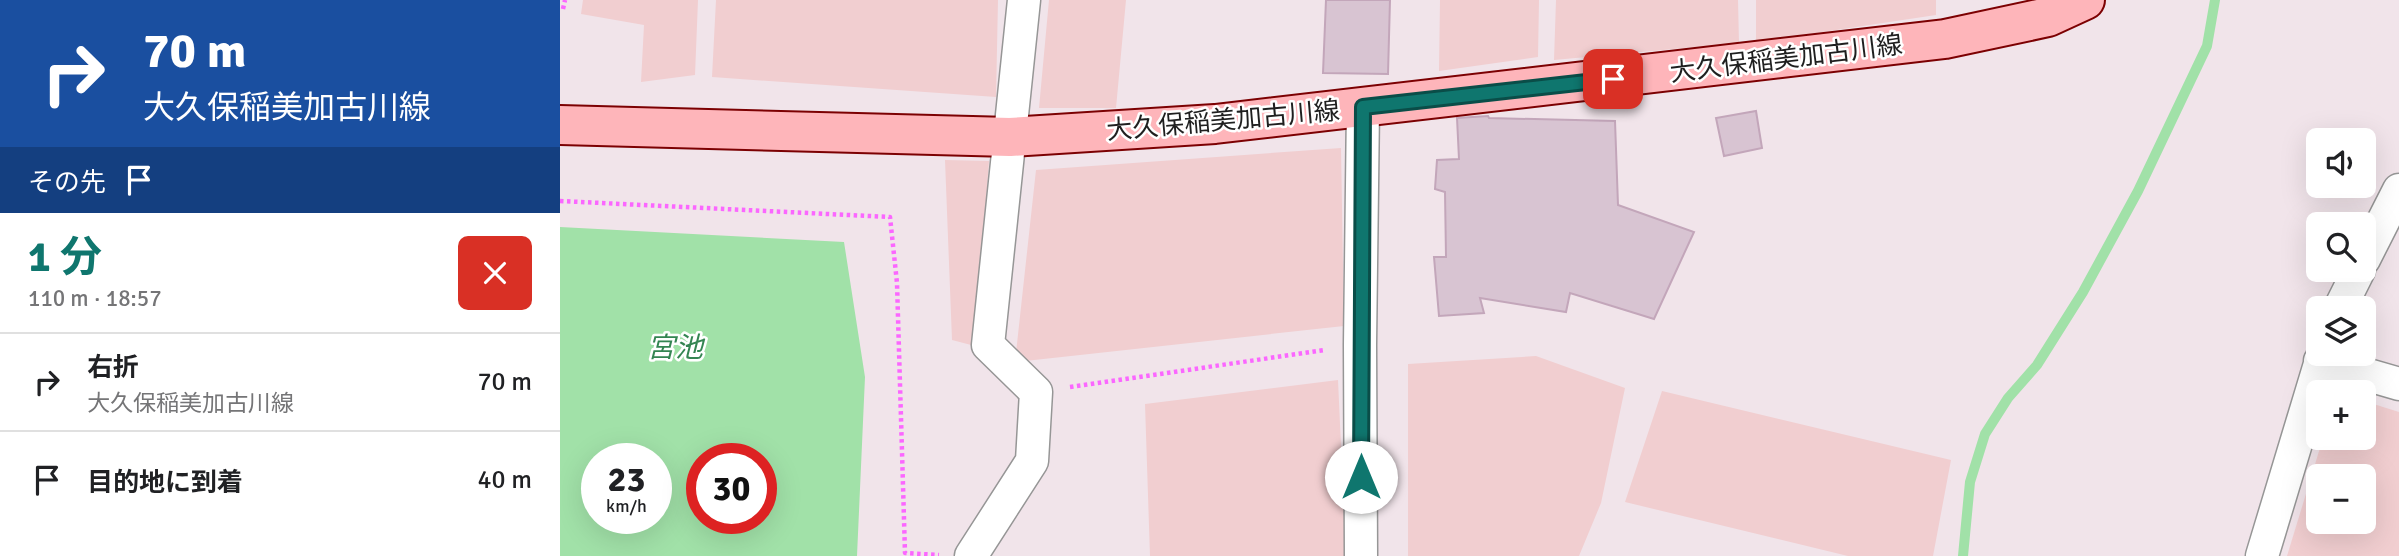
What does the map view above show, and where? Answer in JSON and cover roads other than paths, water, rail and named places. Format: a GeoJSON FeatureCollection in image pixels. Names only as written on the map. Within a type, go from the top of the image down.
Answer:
{"type":"FeatureCollection","features":[{"type":"Feature","properties":{"kind":"main road","name":"大久保稲美加古川線"},"geometry":{"type":"LineString","coordinates":[[560,125],[1010,137],[1215,124],[1945,39],[2048,17],[2085,0]]}},
{"type":"Feature","properties":{"kind":"street"},"geometry":{"type":"LineString","coordinates":[[971,556],[1032,461],[1036,392],[988,345],[1024,0]]}},
{"type":"Feature","properties":{"kind":"street"},"geometry":{"type":"LineString","coordinates":[[1361,556],[1363,107]]}},
{"type":"Feature","properties":{"kind":"street"},"geometry":{"type":"LineString","coordinates":[[2376,235],[2399,190]]}},
{"type":"Feature","properties":{"kind":"street"},"geometry":{"type":"LineString","coordinates":[[2262,556],[2319,366]]}},
{"type":"Feature","properties":{"kind":"street"},"geometry":{"type":"LineString","coordinates":[[2348,366],[2399,384]]}},
{"type":"Feature","properties":{"kind":"water","name":"宮池"},"geometry":{"type":"Polygon","coordinates":[[[560,227],[844,242],[865,377],[857,556],[560,556],[560,227]]]}},
{"type":"Feature","properties":{"kind":"waterway"},"geometry":{"type":"LineString","coordinates":[[1963,556],[1970,482],[1985,434],[2008,398],[2037,365],[2083,292],[2138,191],[2207,46],[2215,0]]}}]}
